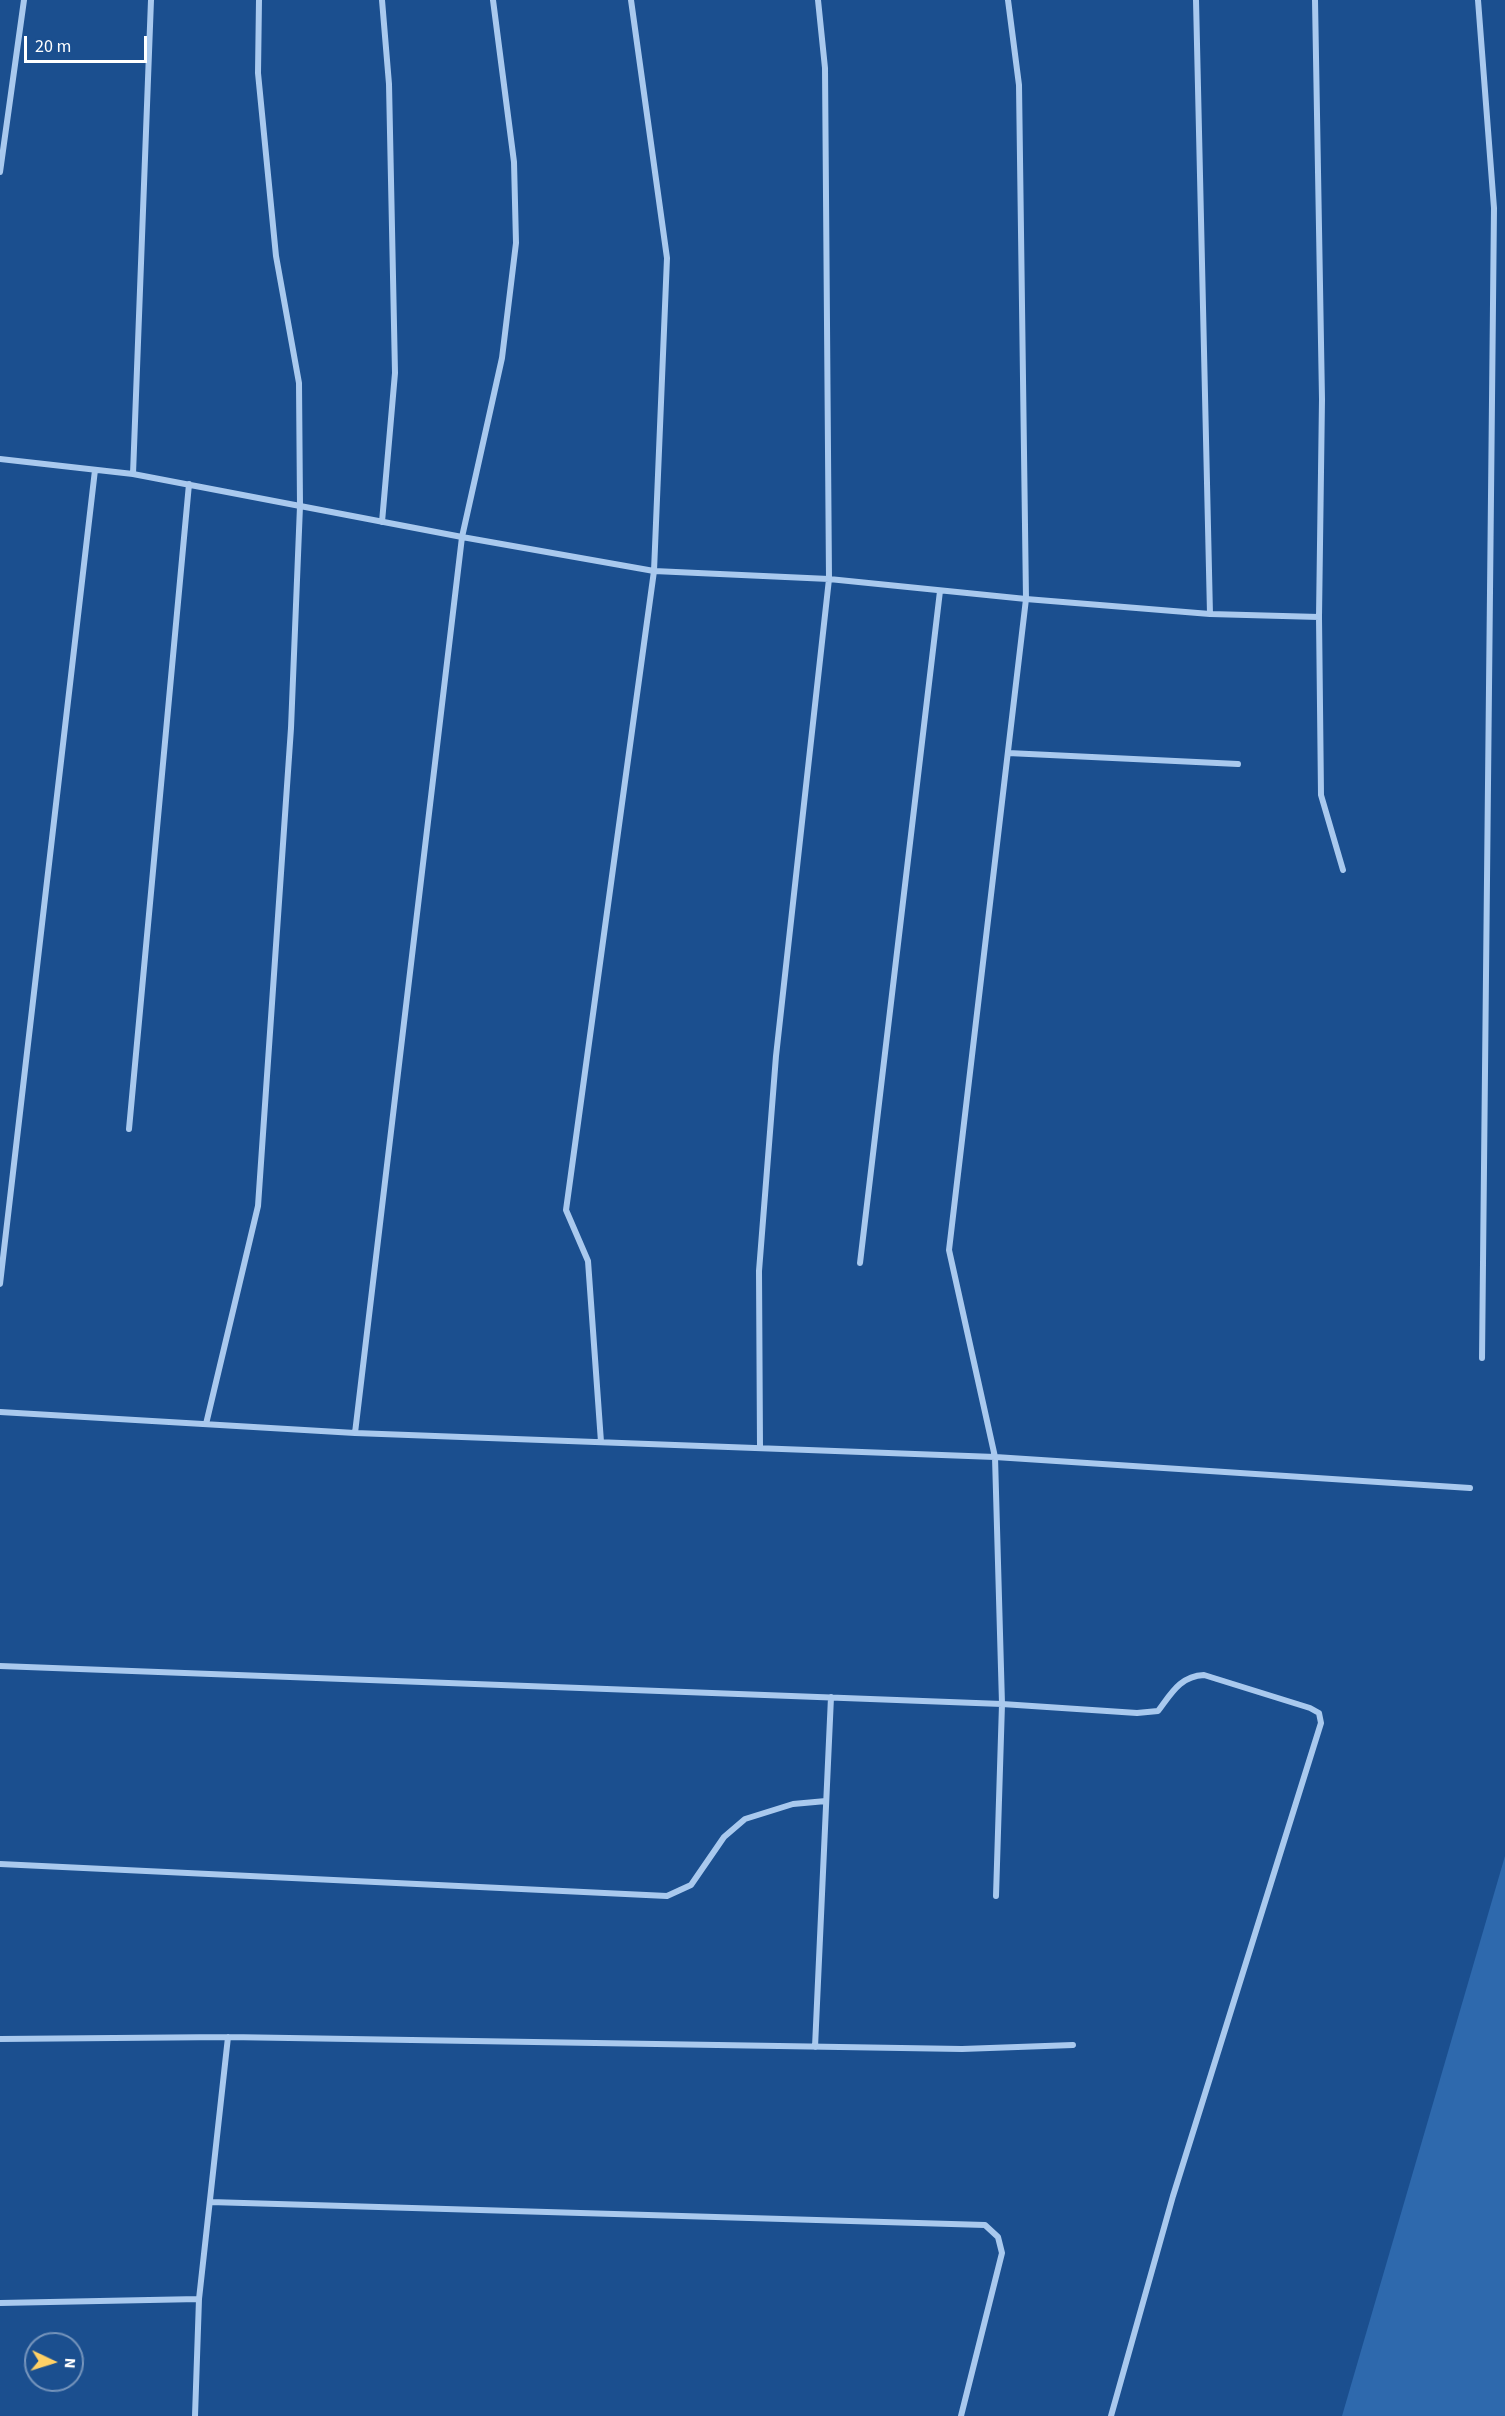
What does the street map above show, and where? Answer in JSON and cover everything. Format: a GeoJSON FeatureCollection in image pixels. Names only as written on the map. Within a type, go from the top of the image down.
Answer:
{"type":"FeatureCollection","features":[{"type":"Feature","properties":{"kind":"street"},"geometry":{"type":"LineString","coordinates":[[0,172],[24,0]]}},
{"type":"Feature","properties":{"kind":"street"},"geometry":{"type":"LineString","coordinates":[[133,474],[151,0]]}},
{"type":"Feature","properties":{"kind":"street"},"geometry":{"type":"LineString","coordinates":[[206,1424],[258,1206],[291,728],[300,506],[299,383],[276,256],[258,73],[260,0]]}},
{"type":"Feature","properties":{"kind":"street"},"geometry":{"type":"LineString","coordinates":[[382,0],[389,84],[395,374],[382,522]]}},
{"type":"Feature","properties":{"kind":"street"},"geometry":{"type":"LineString","coordinates":[[355,1433],[462,537],[501,358],[516,243],[514,162],[493,0]]}},
{"type":"Feature","properties":{"kind":"street"},"geometry":{"type":"LineString","coordinates":[[601,1442],[588,1261],[566,1210],[654,571],[667,258],[631,0]]}},
{"type":"Feature","properties":{"kind":"street"},"geometry":{"type":"LineString","coordinates":[[760,1448],[759,1271],[776,1056],[830,579],[825,68],[818,0]]}},
{"type":"Feature","properties":{"kind":"street"},"geometry":{"type":"LineString","coordinates":[[996,1896],[1002,1704],[995,1457],[949,1250],[1026,599],[1019,84],[1008,0]]}},
{"type":"Feature","properties":{"kind":"street"},"geometry":{"type":"LineString","coordinates":[[1196,0],[1210,614]]}},
{"type":"Feature","properties":{"kind":"street"},"geometry":{"type":"LineString","coordinates":[[1315,0],[1322,399],[1319,617],[1321,795],[1343,870]]}},
{"type":"Feature","properties":{"kind":"street"},"geometry":{"type":"LineString","coordinates":[[1478,0],[1494,208],[1482,1358]]}},
{"type":"Feature","properties":{"kind":"street"},"geometry":{"type":"LineString","coordinates":[[0,459],[133,474],[654,571],[830,579],[1026,599],[1210,614],[1319,617]]}},
{"type":"Feature","properties":{"kind":"street"},"geometry":{"type":"LineString","coordinates":[[0,1284],[95,470]]}},
{"type":"Feature","properties":{"kind":"street"},"geometry":{"type":"LineString","coordinates":[[129,1129],[189,484]]}},
{"type":"Feature","properties":{"kind":"street"},"geometry":{"type":"LineString","coordinates":[[860,1263],[940,591]]}},
{"type":"Feature","properties":{"kind":"street"},"geometry":{"type":"LineString","coordinates":[[1008,753],[1238,764]]}},
{"type":"Feature","properties":{"kind":"street"},"geometry":{"type":"LineString","coordinates":[[0,1412],[355,1433],[995,1457],[1470,1488]]}},
{"type":"Feature","properties":{"kind":"street"},"geometry":{"type":"LineString","coordinates":[[0,1666],[1002,1704],[1137,1713],[1158,1711],[1182,1681],[1193,1675],[1204,1675],[1310,1708],[1319,1713],[1321,1723],[1173,2196],[1112,2416]]}},
{"type":"Feature","properties":{"kind":"street"},"geometry":{"type":"LineString","coordinates":[[815,2047],[831,1697]]}},
{"type":"Feature","properties":{"kind":"street"},"geometry":{"type":"LineString","coordinates":[[0,1864],[667,1896],[691,1885],[724,1837],[746,1819],[793,1804],[826,1801]]}},
{"type":"Feature","properties":{"kind":"street"},"geometry":{"type":"LineString","coordinates":[[195,2416],[199,2299],[228,2037]]}},
{"type":"Feature","properties":{"kind":"street"},"geometry":{"type":"LineString","coordinates":[[0,2039],[228,2037],[962,2049],[1073,2045]]}},
{"type":"Feature","properties":{"kind":"street"},"geometry":{"type":"LineString","coordinates":[[210,2202],[985,2225],[998,2237],[1002,2253],[961,2416]]}},
{"type":"Feature","properties":{"kind":"street"},"geometry":{"type":"LineString","coordinates":[[0,2303],[199,2299]]}},
{"type":"Feature","properties":{"kind":"shaded area"},"geometry":{"type":"Polygon","coordinates":[[[1505,1856],[1505,2416],[1342,2416],[1505,1856]]]}}]}
